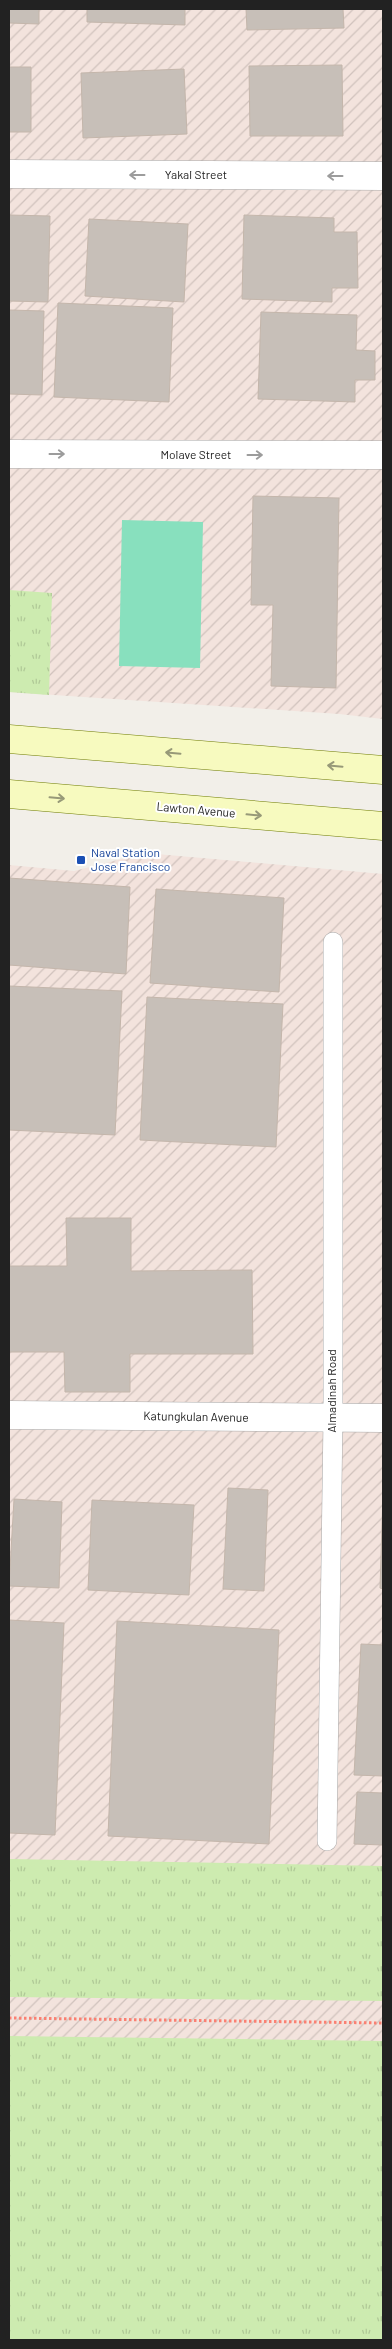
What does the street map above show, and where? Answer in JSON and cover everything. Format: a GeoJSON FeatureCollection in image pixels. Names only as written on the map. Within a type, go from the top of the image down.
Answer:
{"type":"FeatureCollection","features":[{"type":"Feature","properties":{"kind":"main road"},"geometry":{"type":"LineString","coordinates":[[9,739],[383,770]]}},
{"type":"Feature","properties":{"kind":"main road","name":"Lawton Avenue"},"geometry":{"type":"LineString","coordinates":[[9,794],[383,826]]}},
{"type":"Feature","properties":{"kind":"street","name":"Yakal Street"},"geometry":{"type":"LineString","coordinates":[[9,174],[383,176]]}},
{"type":"Feature","properties":{"kind":"street","name":"Molave Street"},"geometry":{"type":"LineString","coordinates":[[9,454],[383,456]]}},
{"type":"Feature","properties":{"kind":"street","name":"Katungkulan Avenue"},"geometry":{"type":"LineString","coordinates":[[9,1415],[383,1418]]}},
{"type":"Feature","properties":{"kind":"lane","name":"Almadinah Road"},"geometry":{"type":"LineString","coordinates":[[327,1841],[332,1418],[333,942]]}},
{"type":"Feature","properties":{"kind":"path"},"geometry":{"type":"LineString","coordinates":[[9,2018],[383,2023]]}},
{"type":"Feature","properties":{"kind":"shaded area"},"geometry":{"type":"Polygon","coordinates":[[[9,9],[383,9],[383,719],[339,714],[9,692],[9,9]]]}},
{"type":"Feature","properties":{"kind":"shaded area","name":"Naval Station Jose Francisco"},"geometry":{"type":"Polygon","coordinates":[[[145,853],[383,874],[383,2340],[9,2340],[9,865],[74,871],[145,853]]]}},
{"type":"Feature","properties":{"kind":"green space"},"geometry":{"type":"Polygon","coordinates":[[[122,520],[203,522],[200,668],[119,666],[122,520]]]}},
{"type":"Feature","properties":{"kind":"green space"},"geometry":{"type":"Polygon","coordinates":[[[9,590],[52,593],[49,695],[9,692],[9,590]]]}},
{"type":"Feature","properties":{"kind":"green space"},"geometry":{"type":"Polygon","coordinates":[[[9,1859],[383,1866],[383,2001],[9,1997],[9,1859]]]}},
{"type":"Feature","properties":{"kind":"green space"},"geometry":{"type":"Polygon","coordinates":[[[9,2036],[383,2041],[383,2340],[9,2340],[9,2036]]]}},
{"type":"Feature","properties":{"kind":"building"},"geometry":{"type":"Polygon","coordinates":[[[9,9],[39,9],[39,24],[9,23],[9,9]]]}},
{"type":"Feature","properties":{"kind":"building"},"geometry":{"type":"Polygon","coordinates":[[[87,9],[185,9],[185,25],[87,22],[87,9]]]}},
{"type":"Feature","properties":{"kind":"building"},"geometry":{"type":"Polygon","coordinates":[[[246,9],[343,9],[344,28],[247,30],[246,9]]]}},
{"type":"Feature","properties":{"kind":"building"},"geometry":{"type":"Polygon","coordinates":[[[342,65],[343,136],[250,136],[249,66],[342,65]]]}},
{"type":"Feature","properties":{"kind":"building"},"geometry":{"type":"Polygon","coordinates":[[[9,67],[31,67],[31,132],[9,132],[9,67]]]}},
{"type":"Feature","properties":{"kind":"building"},"geometry":{"type":"Polygon","coordinates":[[[184,69],[187,134],[83,138],[81,73],[184,69]]]}},
{"type":"Feature","properties":{"kind":"building"},"geometry":{"type":"Polygon","coordinates":[[[9,215],[50,216],[48,302],[9,301],[9,215]]]}},
{"type":"Feature","properties":{"kind":"building"},"geometry":{"type":"Polygon","coordinates":[[[244,215],[334,218],[334,232],[357,232],[358,288],[332,288],[332,302],[242,299],[244,215]]]}},
{"type":"Feature","properties":{"kind":"building"},"geometry":{"type":"Polygon","coordinates":[[[89,219],[188,224],[184,302],[85,296],[89,219]]]}},
{"type":"Feature","properties":{"kind":"building"},"geometry":{"type":"Polygon","coordinates":[[[58,303],[173,308],[169,402],[54,397],[58,303]]]}},
{"type":"Feature","properties":{"kind":"building"},"geometry":{"type":"Polygon","coordinates":[[[9,310],[44,311],[42,395],[9,394],[9,310]]]}},
{"type":"Feature","properties":{"kind":"building"},"geometry":{"type":"Polygon","coordinates":[[[261,312],[357,315],[356,350],[375,351],[375,380],[355,380],[355,402],[258,399],[261,312]]]}},
{"type":"Feature","properties":{"kind":"building"},"geometry":{"type":"Polygon","coordinates":[[[253,496],[339,498],[336,688],[271,686],[273,605],[251,605],[253,496]]]}},
{"type":"Feature","properties":{"kind":"building"},"geometry":{"type":"Polygon","coordinates":[[[9,878],[130,887],[126,974],[9,965],[9,878]]]}},
{"type":"Feature","properties":{"kind":"building"},"geometry":{"type":"Polygon","coordinates":[[[156,889],[284,898],[279,992],[150,983],[156,889]]]}},
{"type":"Feature","properties":{"kind":"building"},"geometry":{"type":"Polygon","coordinates":[[[9,986],[122,991],[115,1135],[9,1130],[9,986]]]}},
{"type":"Feature","properties":{"kind":"building"},"geometry":{"type":"Polygon","coordinates":[[[147,997],[283,1004],[276,1147],[140,1140],[147,997]]]}},
{"type":"Feature","properties":{"kind":"building"},"geometry":{"type":"Polygon","coordinates":[[[66,1218],[131,1218],[131,1271],[252,1270],[253,1354],[130,1354],[130,1392],[65,1392],[64,1352],[9,1352],[9,1266],[67,1266],[66,1218]]]}},
{"type":"Feature","properties":{"kind":"building"},"geometry":{"type":"Polygon","coordinates":[[[228,1488],[268,1490],[264,1591],[223,1589],[228,1488]]]}},
{"type":"Feature","properties":{"kind":"building"},"geometry":{"type":"Polygon","coordinates":[[[383,1493],[383,1589],[380,1588],[383,1493]]]}},
{"type":"Feature","properties":{"kind":"building"},"geometry":{"type":"Polygon","coordinates":[[[14,1499],[62,1502],[59,1588],[9,1586],[14,1499]]]}},
{"type":"Feature","properties":{"kind":"building"},"geometry":{"type":"Polygon","coordinates":[[[92,1500],[194,1505],[189,1595],[88,1590],[92,1500]]]}},
{"type":"Feature","properties":{"kind":"building"},"geometry":{"type":"Polygon","coordinates":[[[9,1620],[64,1623],[55,1835],[9,1833],[9,1620]]]}},
{"type":"Feature","properties":{"kind":"building"},"geometry":{"type":"Polygon","coordinates":[[[117,1621],[279,1630],[269,1844],[108,1836],[117,1621]]]}},
{"type":"Feature","properties":{"kind":"building"},"geometry":{"type":"Polygon","coordinates":[[[361,1644],[383,1645],[383,1776],[354,1775],[361,1644]]]}},
{"type":"Feature","properties":{"kind":"building"},"geometry":{"type":"Polygon","coordinates":[[[357,1792],[383,1793],[383,1845],[354,1844],[357,1792]]]}},
{"type":"Feature","properties":{"kind":"place","name":"Naval Station Jose Francisco"},"geometry":{"type":"Point","coordinates":[81,860]}}]}
